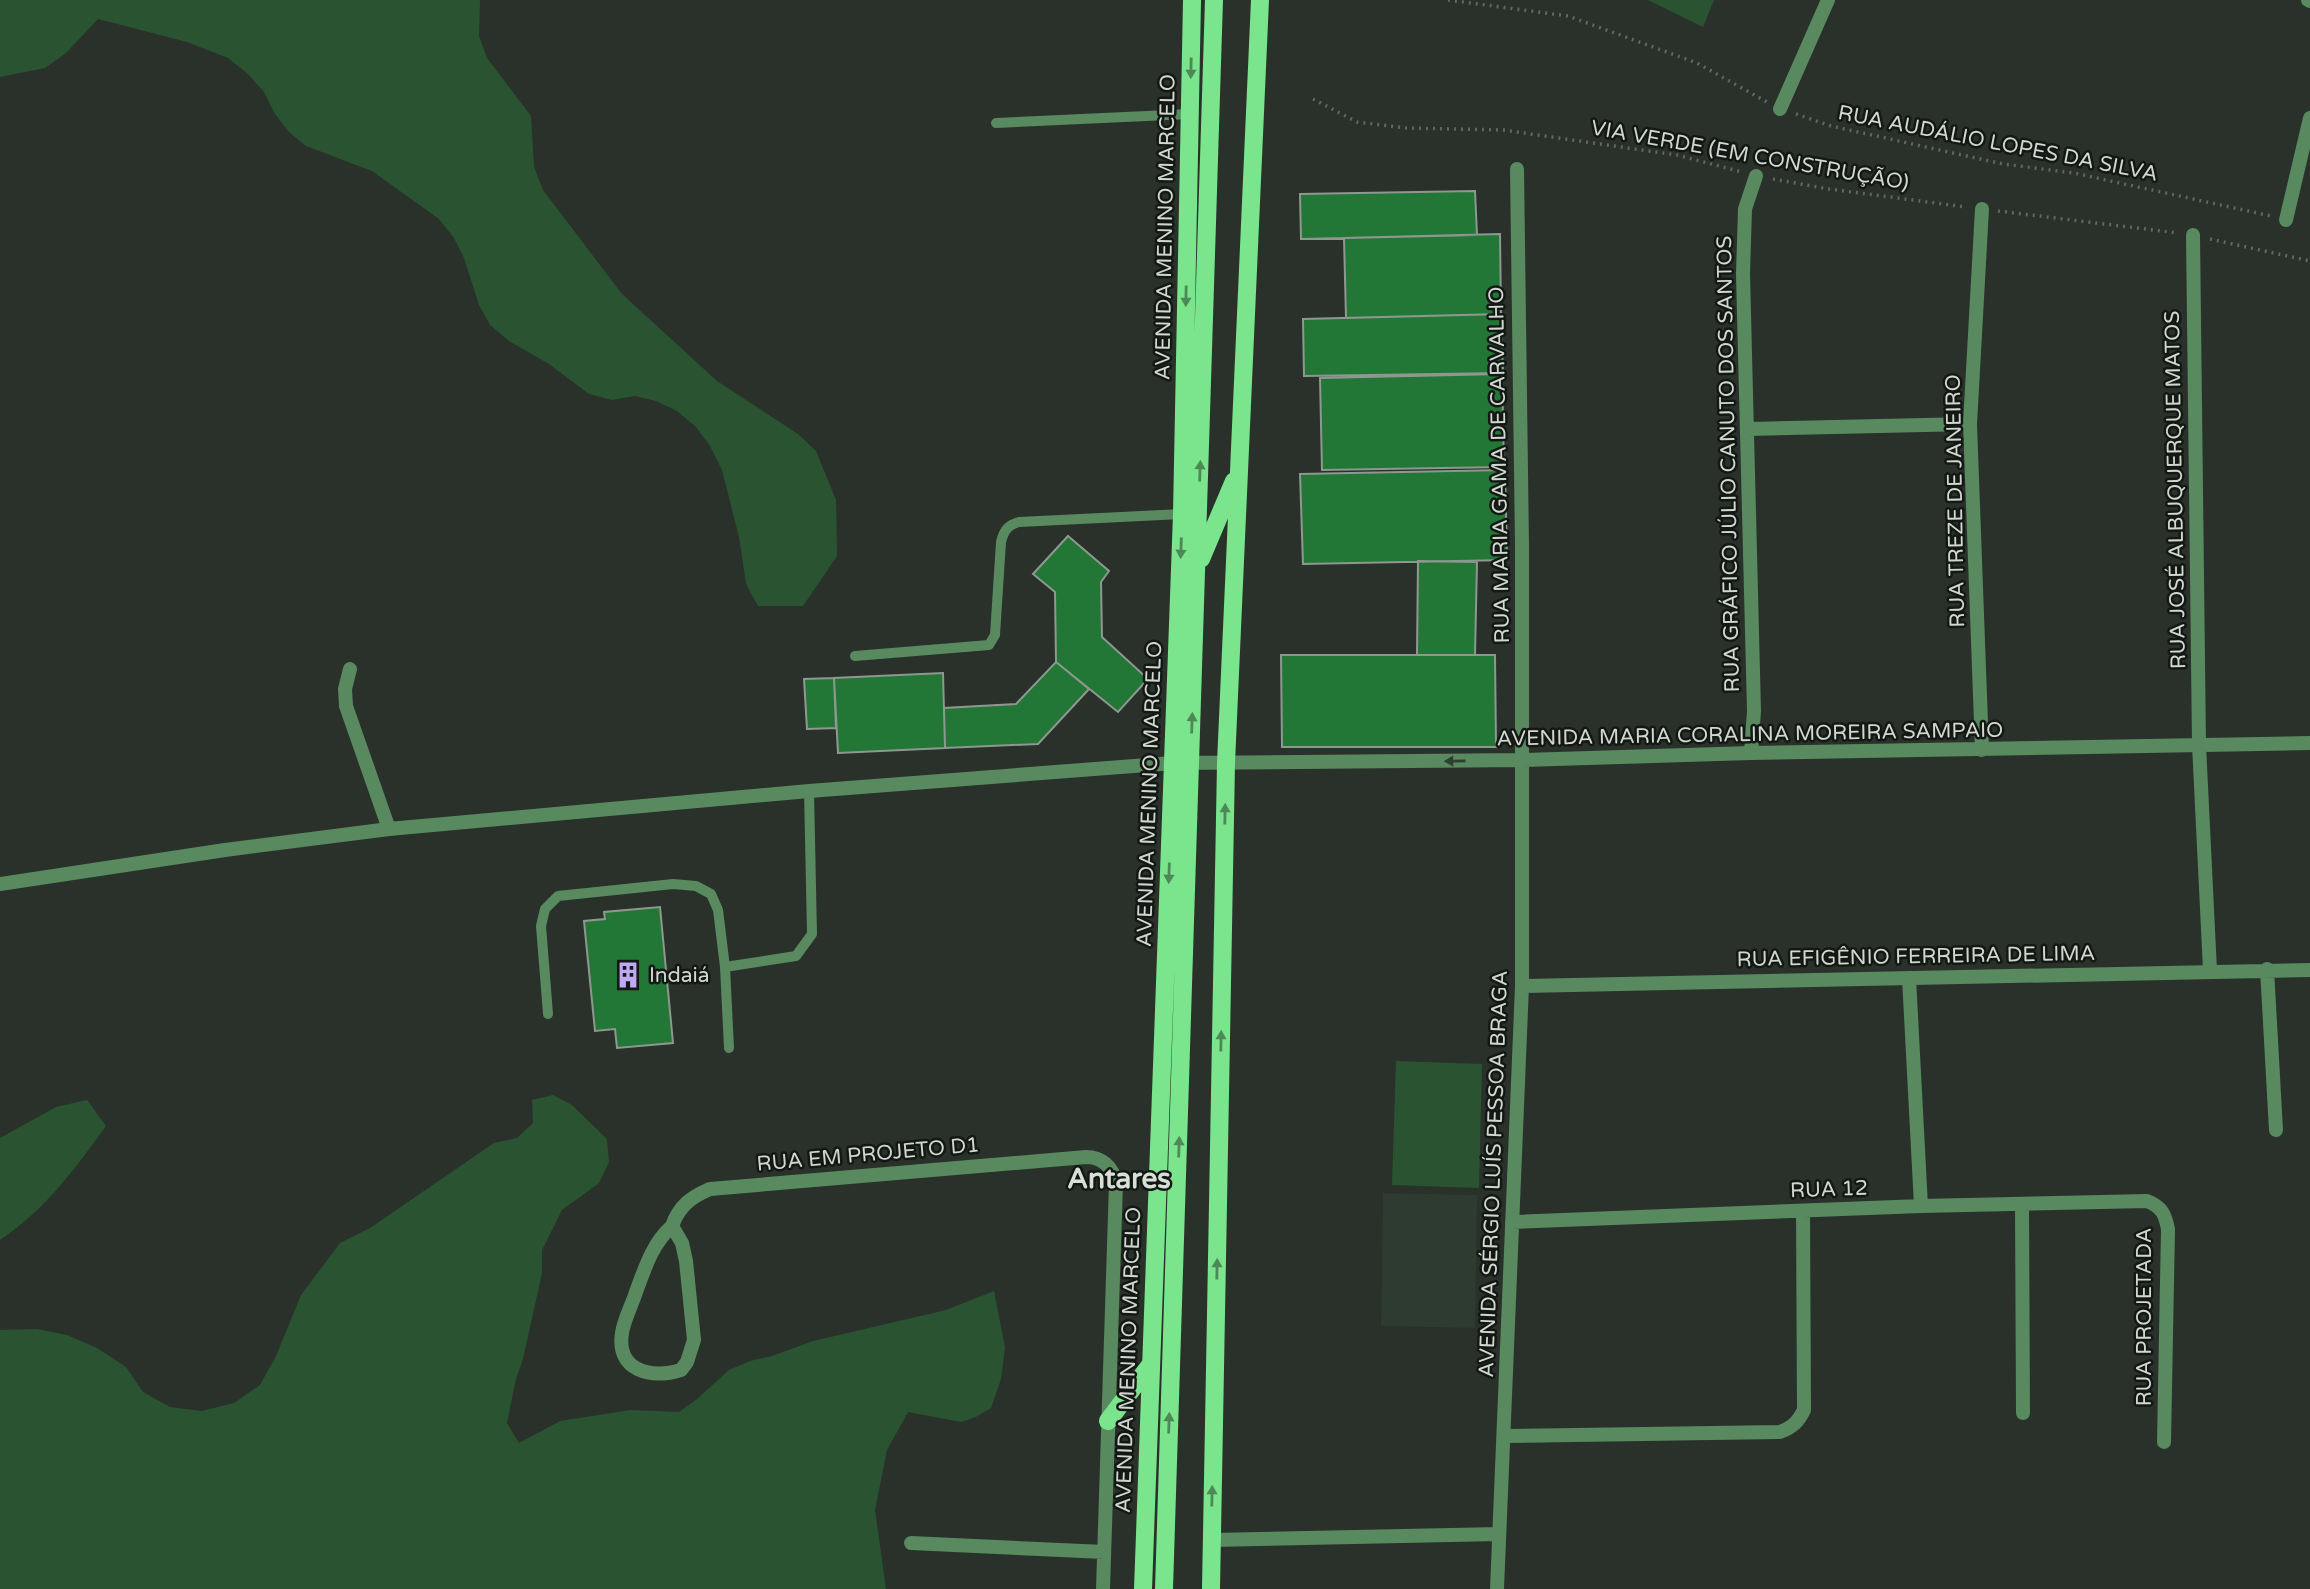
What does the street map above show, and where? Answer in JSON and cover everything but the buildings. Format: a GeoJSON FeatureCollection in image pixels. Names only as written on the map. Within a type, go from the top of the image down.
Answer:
{"type":"FeatureCollection","features":[{"type":"Feature","properties":{"kind":"main road","name":"AVENIDA MENINO MARCELO"},"geometry":{"type":"LineString","coordinates":[[1164,1589],[1182,763],[1182,514],[1192,0]]}},
{"type":"Feature","properties":{"kind":"main road","name":"AVENIDA MENINO MARCELO"},"geometry":{"type":"LineString","coordinates":[[1143,1589],[1151,1363],[1182,763],[1197,568],[1214,0]]}},
{"type":"Feature","properties":{"kind":"main road"},"geometry":{"type":"LineString","coordinates":[[1211,1589],[1226,763],[1260,0]]}},
{"type":"Feature","properties":{"kind":"main road"},"geometry":{"type":"LineString","coordinates":[[1197,568],[1240,469]]}},
{"type":"Feature","properties":{"kind":"main road"},"geometry":{"type":"LineString","coordinates":[[1108,1421],[1151,1363]]}},
{"type":"Feature","properties":{"kind":"street"},"geometry":{"type":"LineString","coordinates":[[1780,109],[1828,0]]}},
{"type":"Feature","properties":{"kind":"street"},"geometry":{"type":"LineString","coordinates":[[2286,219],[2310,118]]}},
{"type":"Feature","properties":{"kind":"street","name":"RUA MARIA GAMA DE CARVALHO"},"geometry":{"type":"LineString","coordinates":[[1517,169],[1523,760]]}},
{"type":"Feature","properties":{"kind":"street","name":"RUA GRÁFICO JÚLIO CANUTO DOS SANTOS"},"geometry":{"type":"LineString","coordinates":[[1751,753],[1754,711],[1743,274],[1745,209],[1756,176]]}},
{"type":"Feature","properties":{"kind":"street","name":"RUA TREZE DE JANEIRO"},"geometry":{"type":"LineString","coordinates":[[1982,209],[1970,424],[1982,750]]}},
{"type":"Feature","properties":{"kind":"street","name":"RUA JOSÉ ALBUQUERQUE MATOS"},"geometry":{"type":"LineString","coordinates":[[2193,235],[2199,745],[2210,970]]}},
{"type":"Feature","properties":{"kind":"street"},"geometry":{"type":"LineString","coordinates":[[1748,429],[1970,424]]}},
{"type":"Feature","properties":{"kind":"street"},"geometry":{"type":"LineString","coordinates":[[350,669],[345,689],[346,706],[389,829]]}},
{"type":"Feature","properties":{"kind":"street","name":"AVENIDA MARIA CORALINA MOREIRA SAMPAIO"},"geometry":{"type":"LineString","coordinates":[[0,884],[225,849],[389,829],[810,791],[1182,763],[1523,760],[2310,743]]}},
{"type":"Feature","properties":{"kind":"street","name":"AVENIDA SÉRGIO LUÍS PESSOA BRAGA"},"geometry":{"type":"LineString","coordinates":[[1497,1589],[1522,986],[1523,760]]}},
{"type":"Feature","properties":{"kind":"street"},"geometry":{"type":"LineString","coordinates":[[2267,970],[2276,1130]]}},
{"type":"Feature","properties":{"kind":"street","name":"RUA EFIGÊNIO FERREIRA DE LIMA"},"geometry":{"type":"LineString","coordinates":[[1522,986],[2310,970]]}},
{"type":"Feature","properties":{"kind":"street"},"geometry":{"type":"LineString","coordinates":[[1909,978],[1921,1206]]}},
{"type":"Feature","properties":{"kind":"street","name":"RUA EM PROJETO D1"},"geometry":{"type":"LineString","coordinates":[[671,1226],[682,1243],[687,1261],[694,1340],[692,1350],[681,1370],[657,1374],[633,1367],[626,1359],[622,1348],[622,1332],[659,1239],[671,1226],[684,1204],[694,1196],[710,1189],[1086,1157]]}},
{"type":"Feature","properties":{"kind":"street","name":"AVENIDA MENINO MARCELO"},"geometry":{"type":"LineString","coordinates":[[1086,1157],[1094,1157],[1104,1162],[1115,1175],[1116,1183],[1103,1589]]}},
{"type":"Feature","properties":{"kind":"street","name":"RUA 12"},"geometry":{"type":"LineString","coordinates":[[1512,1222],[1921,1206],[2147,1201]]}},
{"type":"Feature","properties":{"kind":"street","name":"RUA PROJETADA"},"geometry":{"type":"LineString","coordinates":[[2147,1201],[2159,1206],[2165,1215],[2168,1229],[2164,1442]]}},
{"type":"Feature","properties":{"kind":"street"},"geometry":{"type":"LineString","coordinates":[[2022,1204],[2023,1413]]}},
{"type":"Feature","properties":{"kind":"street"},"geometry":{"type":"LineString","coordinates":[[1504,1436],[1780,1432],[1790,1428],[1799,1421],[1804,1410],[1802,1211]]}},
{"type":"Feature","properties":{"kind":"street"},"geometry":{"type":"LineString","coordinates":[[1212,1540],[1499,1534]]}},
{"type":"Feature","properties":{"kind":"street"},"geometry":{"type":"LineString","coordinates":[[911,1543],[1104,1552]]}},
{"type":"Feature","properties":{"kind":"lane"},"geometry":{"type":"LineString","coordinates":[[996,123],[1190,114]]}},
{"type":"Feature","properties":{"kind":"lane"},"geometry":{"type":"LineString","coordinates":[[855,656],[989,645],[995,635],[1001,542],[1003,533],[1010,525],[1019,522],[1182,514]]}},
{"type":"Feature","properties":{"kind":"lane"},"geometry":{"type":"LineString","coordinates":[[725,967],[796,956],[812,934],[810,791]]}},
{"type":"Feature","properties":{"kind":"lane"},"geometry":{"type":"LineString","coordinates":[[548,1014],[541,926],[545,909],[558,897],[673,884],[696,886],[711,894],[718,910],[725,967],[729,1048]]}},
{"type":"Feature","properties":{"kind":"path","name":"RUA AUDÁLIO LOPES DA SILVA"},"geometry":{"type":"LineString","coordinates":[[1448,0],[1567,16],[1697,63],[1780,109],[1830,126],[2003,164],[2074,173],[2286,219]]}},
{"type":"Feature","properties":{"kind":"path","name":"VIA VERDE (EM CONSTRUÇÃO)"},"geometry":{"type":"LineString","coordinates":[[1313,99],[1357,122],[1406,128],[1503,130],[1677,155],[1756,176],[1829,189],[2193,235],[2310,261]]}},
{"type":"Feature","properties":{"kind":"shaded area"},"geometry":{"type":"Polygon","coordinates":[[[1383,1193],[1477,1195],[1475,1328],[1381,1326],[1383,1193]]]}},
{"type":"Feature","properties":{"kind":"green space"},"geometry":{"type":"Polygon","coordinates":[[[0,0],[480,0],[479,36],[487,58],[531,116],[534,167],[543,190],[622,294],[717,381],[798,434],[816,451],[836,500],[837,556],[803,606],[758,606],[746,584],[739,537],[722,470],[710,446],[696,427],[677,411],[656,401],[635,396],[612,400],[589,394],[549,364],[509,341],[490,325],[479,305],[464,258],[454,238],[439,219],[372,171],[306,146],[289,132],[275,114],[264,92],[248,74],[228,58],[187,42],[98,19],[66,53],[45,68],[0,77],[0,0]]]}},
{"type":"Feature","properties":{"kind":"green space"},"geometry":{"type":"Polygon","coordinates":[[[1648,0],[1714,0],[1703,27],[1648,0]]]}},
{"type":"Feature","properties":{"kind":"green space"},"geometry":{"type":"Polygon","coordinates":[[[1396,1061],[1482,1064],[1479,1188],[1392,1185],[1396,1061]]]}},
{"type":"Feature","properties":{"kind":"green space"},"geometry":{"type":"Polygon","coordinates":[[[553,1095],[572,1105],[607,1139],[609,1162],[599,1183],[562,1210],[542,1250],[542,1273],[507,1423],[519,1443],[560,1421],[631,1410],[679,1412],[729,1370],[750,1361],[813,1341],[946,1310],[994,1291],[1005,1347],[1001,1379],[991,1408],[961,1422],[908,1412],[887,1450],[875,1510],[886,1589],[0,1589],[0,1330],[37,1329],[67,1335],[97,1348],[126,1367],[143,1392],[170,1407],[202,1411],[234,1403],[260,1385],[276,1356],[301,1295],[340,1243],[370,1228],[494,1143],[517,1138],[533,1123],[532,1100],[553,1095]]]}},
{"type":"Feature","properties":{"kind":"green space"},"geometry":{"type":"Polygon","coordinates":[[[87,1100],[106,1126],[45,1202],[0,1240],[0,1138],[56,1107],[87,1100]]]}},
{"type":"Feature","properties":{"kind":"place","name":"Indaiá"},"geometry":{"type":"Point","coordinates":[628,975]}},
{"type":"Feature","properties":{"kind":"district","name":"Antares"},"geometry":{"type":"Point","coordinates":[1119,1178]}}]}
